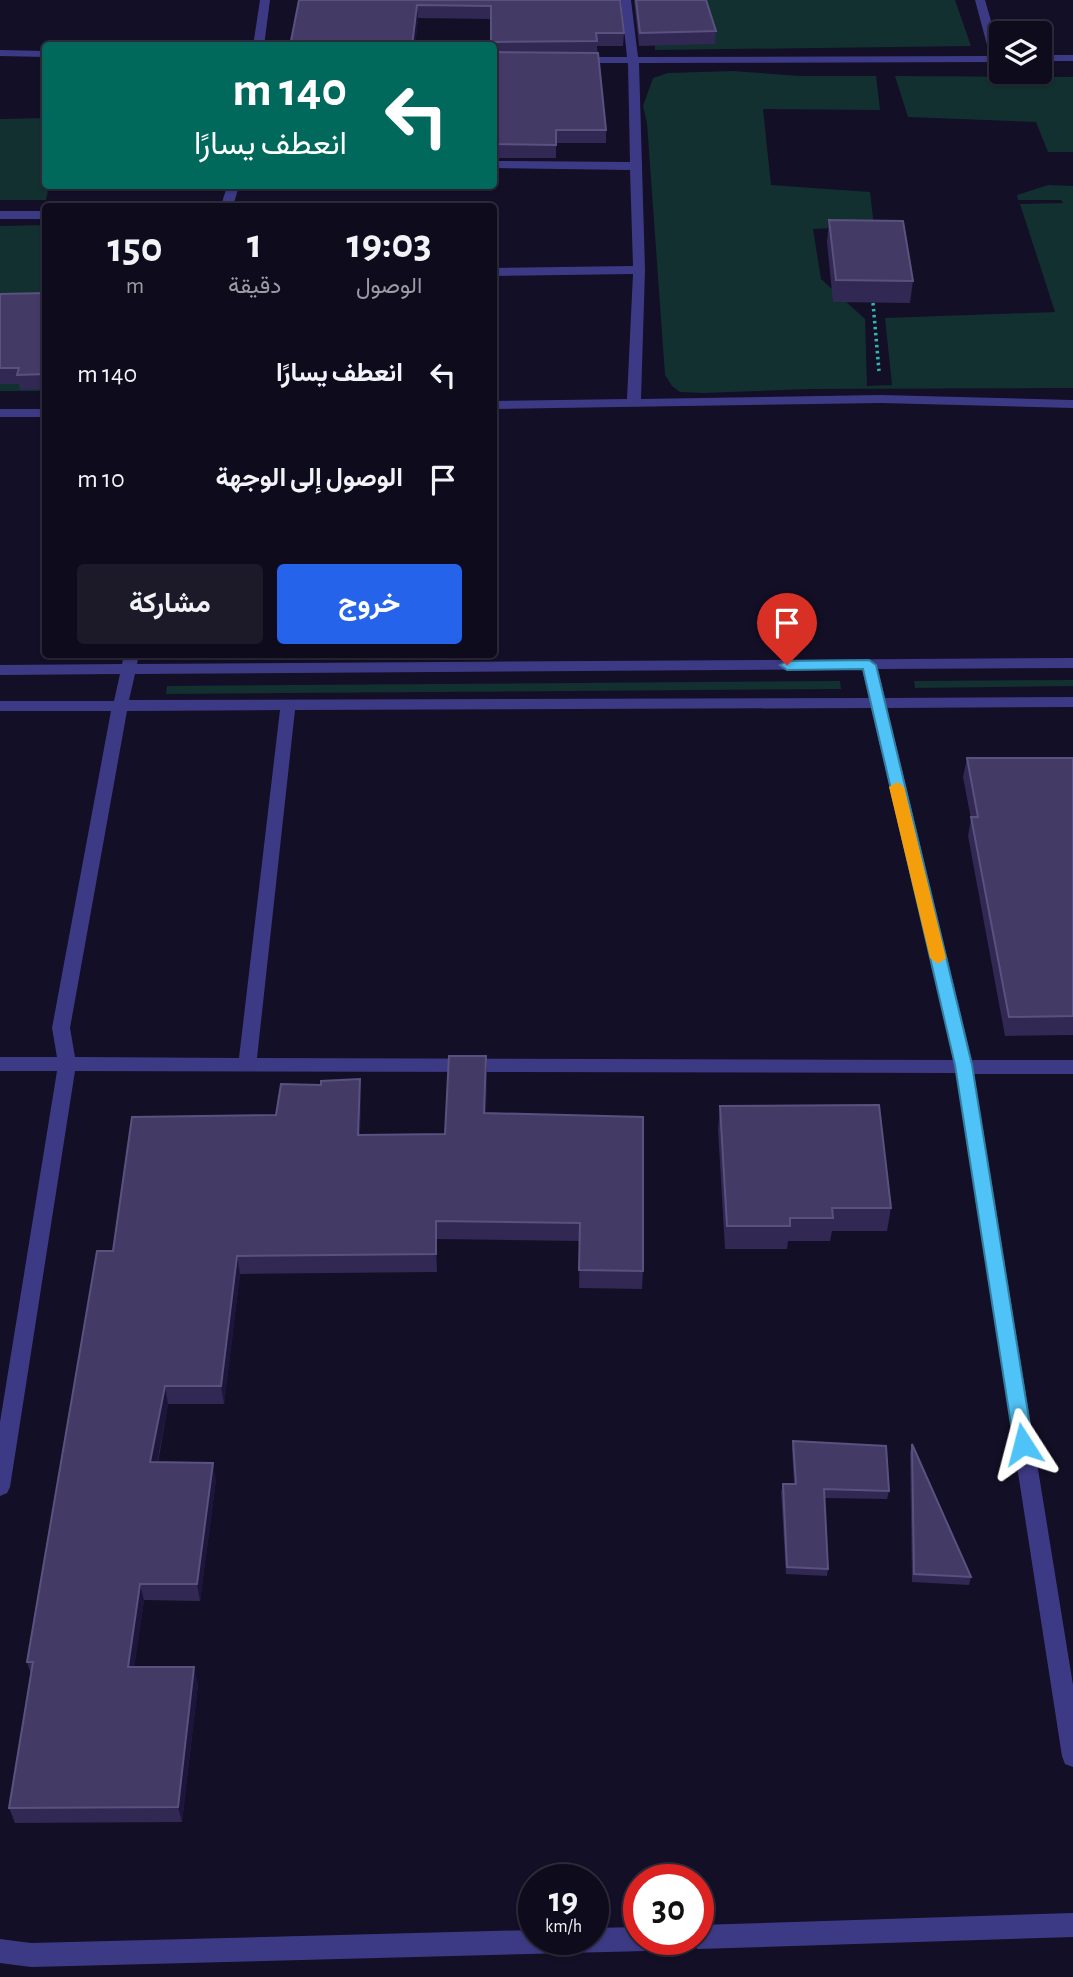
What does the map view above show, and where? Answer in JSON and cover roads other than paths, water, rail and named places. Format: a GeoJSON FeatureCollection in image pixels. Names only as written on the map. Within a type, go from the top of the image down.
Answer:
{"type":"FeatureCollection","features":[{"type":"Feature","properties":{"kind":"street"},"geometry":{"type":"LineString","coordinates":[[259,42],[265,0]]}},
{"type":"Feature","properties":{"kind":"street"},"geometry":{"type":"LineString","coordinates":[[625,0],[633,61],[639,270],[634,402]]}},
{"type":"Feature","properties":{"kind":"street"},"geometry":{"type":"LineString","coordinates":[[980,0],[989,28]]}},
{"type":"Feature","properties":{"kind":"street"},"geometry":{"type":"LineString","coordinates":[[0,53],[42,54]]}},
{"type":"Feature","properties":{"kind":"street"},"geometry":{"type":"LineString","coordinates":[[1052,58],[1073,58]]}},
{"type":"Feature","properties":{"kind":"street"},"geometry":{"type":"LineString","coordinates":[[563,60],[989,59]]}},
{"type":"Feature","properties":{"kind":"street"},"geometry":{"type":"LineString","coordinates":[[497,165],[635,166]]}},
{"type":"Feature","properties":{"kind":"street"},"geometry":{"type":"LineString","coordinates":[[0,215],[42,215]]}},
{"type":"Feature","properties":{"kind":"street"},"geometry":{"type":"LineString","coordinates":[[497,272],[639,270]]}},
{"type":"Feature","properties":{"kind":"street"},"geometry":{"type":"LineString","coordinates":[[497,405],[881,399],[1073,404]]}},
{"type":"Feature","properties":{"kind":"street"},"geometry":{"type":"LineString","coordinates":[[0,413],[42,412]]}},
{"type":"Feature","properties":{"kind":"street"},"geometry":{"type":"LineString","coordinates":[[0,1487],[6,1406],[67,1065],[61,1028],[130,662]]}},
{"type":"Feature","properties":{"kind":"street"},"geometry":{"type":"LineString","coordinates":[[0,670],[130,662],[869,665],[1073,663]]}},
{"type":"Feature","properties":{"kind":"street"},"geometry":{"type":"LineString","coordinates":[[869,665],[964,1065],[1073,1756]]}},
{"type":"Feature","properties":{"kind":"street"},"geometry":{"type":"LineString","coordinates":[[0,706],[1073,702]]}},
{"type":"Feature","properties":{"kind":"street"},"geometry":{"type":"LineString","coordinates":[[247,1065],[288,705]]}},
{"type":"Feature","properties":{"kind":"street"},"geometry":{"type":"LineString","coordinates":[[0,1064],[1073,1067]]}},
{"type":"Feature","properties":{"kind":"street"},"geometry":{"type":"LineString","coordinates":[[714,1936],[1073,1925]]}},
{"type":"Feature","properties":{"kind":"street"},"geometry":{"type":"LineString","coordinates":[[0,1951],[31,1955],[623,1940]]}}]}
